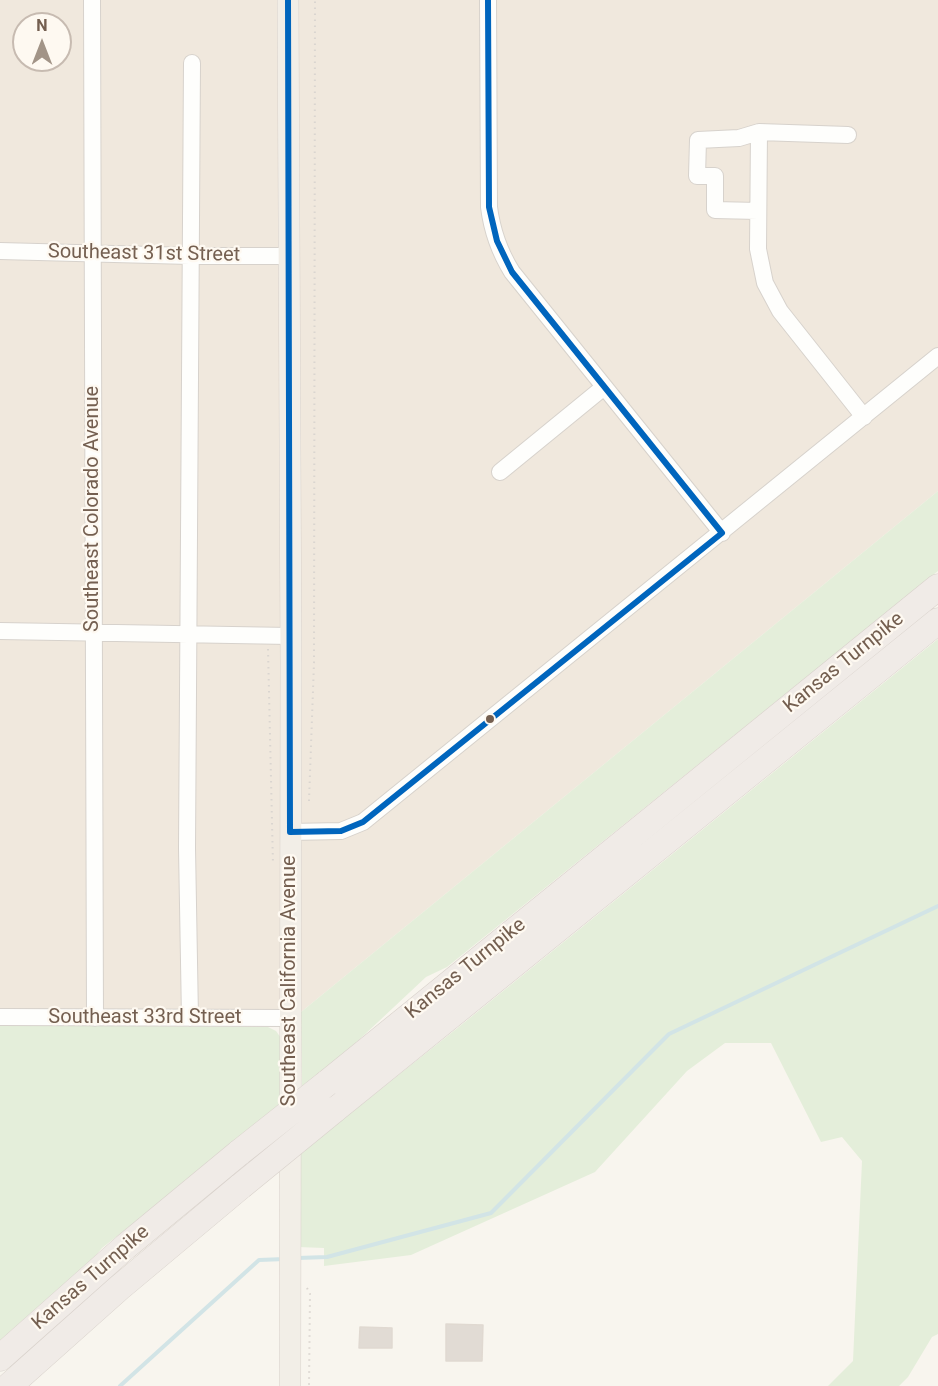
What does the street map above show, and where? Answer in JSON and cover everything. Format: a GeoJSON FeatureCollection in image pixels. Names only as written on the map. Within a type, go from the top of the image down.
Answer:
{"type":"FeatureCollection","features":[{"type":"Feature","properties":{"kind":"highway","name":"Kansas Turnpike"},"geometry":{"type":"LineString","coordinates":[[0,1358],[125,1247],[240,1152],[938,587]]}},
{"type":"Feature","properties":{"kind":"highway","name":"Kansas Turnpike"},"geometry":{"type":"LineString","coordinates":[[9,1386],[119,1288],[241,1186],[938,621]]}},
{"type":"Feature","properties":{"kind":"main road","name":"Southeast California Avenue"},"geometry":{"type":"LineString","coordinates":[[288,0],[290,636],[299,832],[290,1018],[290,1225],[298,1286],[290,1386]]}},
{"type":"Feature","properties":{"kind":"street","name":"Southeast Colorado Avenue"},"geometry":{"type":"LineString","coordinates":[[92,0],[95,1018]]}},
{"type":"Feature","properties":{"kind":"street"},"geometry":{"type":"LineString","coordinates":[[488,0],[489,207],[497,243],[512,272],[722,533]]}},
{"type":"Feature","properties":{"kind":"street"},"geometry":{"type":"LineString","coordinates":[[190,1018],[187,848],[192,63]]}},
{"type":"Feature","properties":{"kind":"street"},"geometry":{"type":"LineString","coordinates":[[759,132],[760,266],[771,297],[864,417]]}},
{"type":"Feature","properties":{"kind":"street"},"geometry":{"type":"LineString","coordinates":[[758,211],[715,210],[715,176],[697,176],[698,140],[738,138],[759,132],[848,135]]}},
{"type":"Feature","properties":{"kind":"street","name":"Southeast 31st Street"},"geometry":{"type":"LineString","coordinates":[[0,251],[288,256]]}},
{"type":"Feature","properties":{"kind":"street"},"geometry":{"type":"LineString","coordinates":[[299,832],[341,831],[363,822],[938,356]]}},
{"type":"Feature","properties":{"kind":"street"},"geometry":{"type":"LineString","coordinates":[[501,472],[604,387]]}},
{"type":"Feature","properties":{"kind":"street"},"geometry":{"type":"LineString","coordinates":[[0,632],[290,636]]}},
{"type":"Feature","properties":{"kind":"street","name":"Southeast 33rd Street"},"geometry":{"type":"LineString","coordinates":[[0,1017],[290,1018]]}},
{"type":"Feature","properties":{"kind":"path"},"geometry":{"type":"LineString","coordinates":[[299,832],[315,651],[315,0]]}},
{"type":"Feature","properties":{"kind":"path"},"geometry":{"type":"LineString","coordinates":[[298,1286],[310,1294],[309,1386]]}},
{"type":"Feature","properties":{"kind":"shaded area"},"geometry":{"type":"Polygon","coordinates":[[[0,0],[280,0],[281,1006],[275,1012],[0,1010],[0,0]]]}},
{"type":"Feature","properties":{"kind":"shaded area"},"geometry":{"type":"Polygon","coordinates":[[[298,0],[938,0],[938,491],[301,1012],[298,0]]]}},
{"type":"Feature","properties":{"kind":"green space"},"geometry":{"type":"Polygon","coordinates":[[[938,491],[938,571],[447,967],[426,977],[330,1067],[302,1090],[301,1012],[938,491]]]}},
{"type":"Feature","properties":{"kind":"green space"},"geometry":{"type":"Polygon","coordinates":[[[938,639],[938,1334],[932,1337],[908,1377],[899,1386],[828,1386],[853,1361],[862,1161],[842,1137],[821,1142],[771,1043],[725,1043],[687,1071],[595,1172],[411,1255],[324,1266],[324,1248],[298,1247],[298,1155],[938,639]]]}},
{"type":"Feature","properties":{"kind":"green space"},"geometry":{"type":"Polygon","coordinates":[[[0,1025],[268,1027],[276,1031],[281,1038],[281,1107],[102,1248],[92,1260],[0,1343],[0,1025]]]}},
{"type":"Feature","properties":{"kind":"building"},"geometry":{"type":"Polygon","coordinates":[[[446,1324],[483,1325],[482,1361],[446,1361],[446,1324]]]}},
{"type":"Feature","properties":{"kind":"building"},"geometry":{"type":"Polygon","coordinates":[[[360,1327],[392,1328],[392,1348],[359,1348],[360,1327]]]}},
{"type":"Feature","properties":{"kind":"waterway"},"geometry":{"type":"LineString","coordinates":[[298,1258],[327,1257],[491,1213],[669,1034],[938,906]]}},
{"type":"Feature","properties":{"kind":"waterway"},"geometry":{"type":"LineString","coordinates":[[120,1386],[259,1260],[285,1259]]}},
{"type":"Feature","properties":{"kind":"transit line"},"geometry":{"type":"LineString","coordinates":[[288,0],[290,832]]}},
{"type":"Feature","properties":{"kind":"transit line"},"geometry":{"type":"LineString","coordinates":[[488,0],[489,207],[497,241],[512,272],[722,533]]}},
{"type":"Feature","properties":{"kind":"transit line"},"geometry":{"type":"LineString","coordinates":[[290,832],[341,831],[363,822],[722,533]]}}]}
